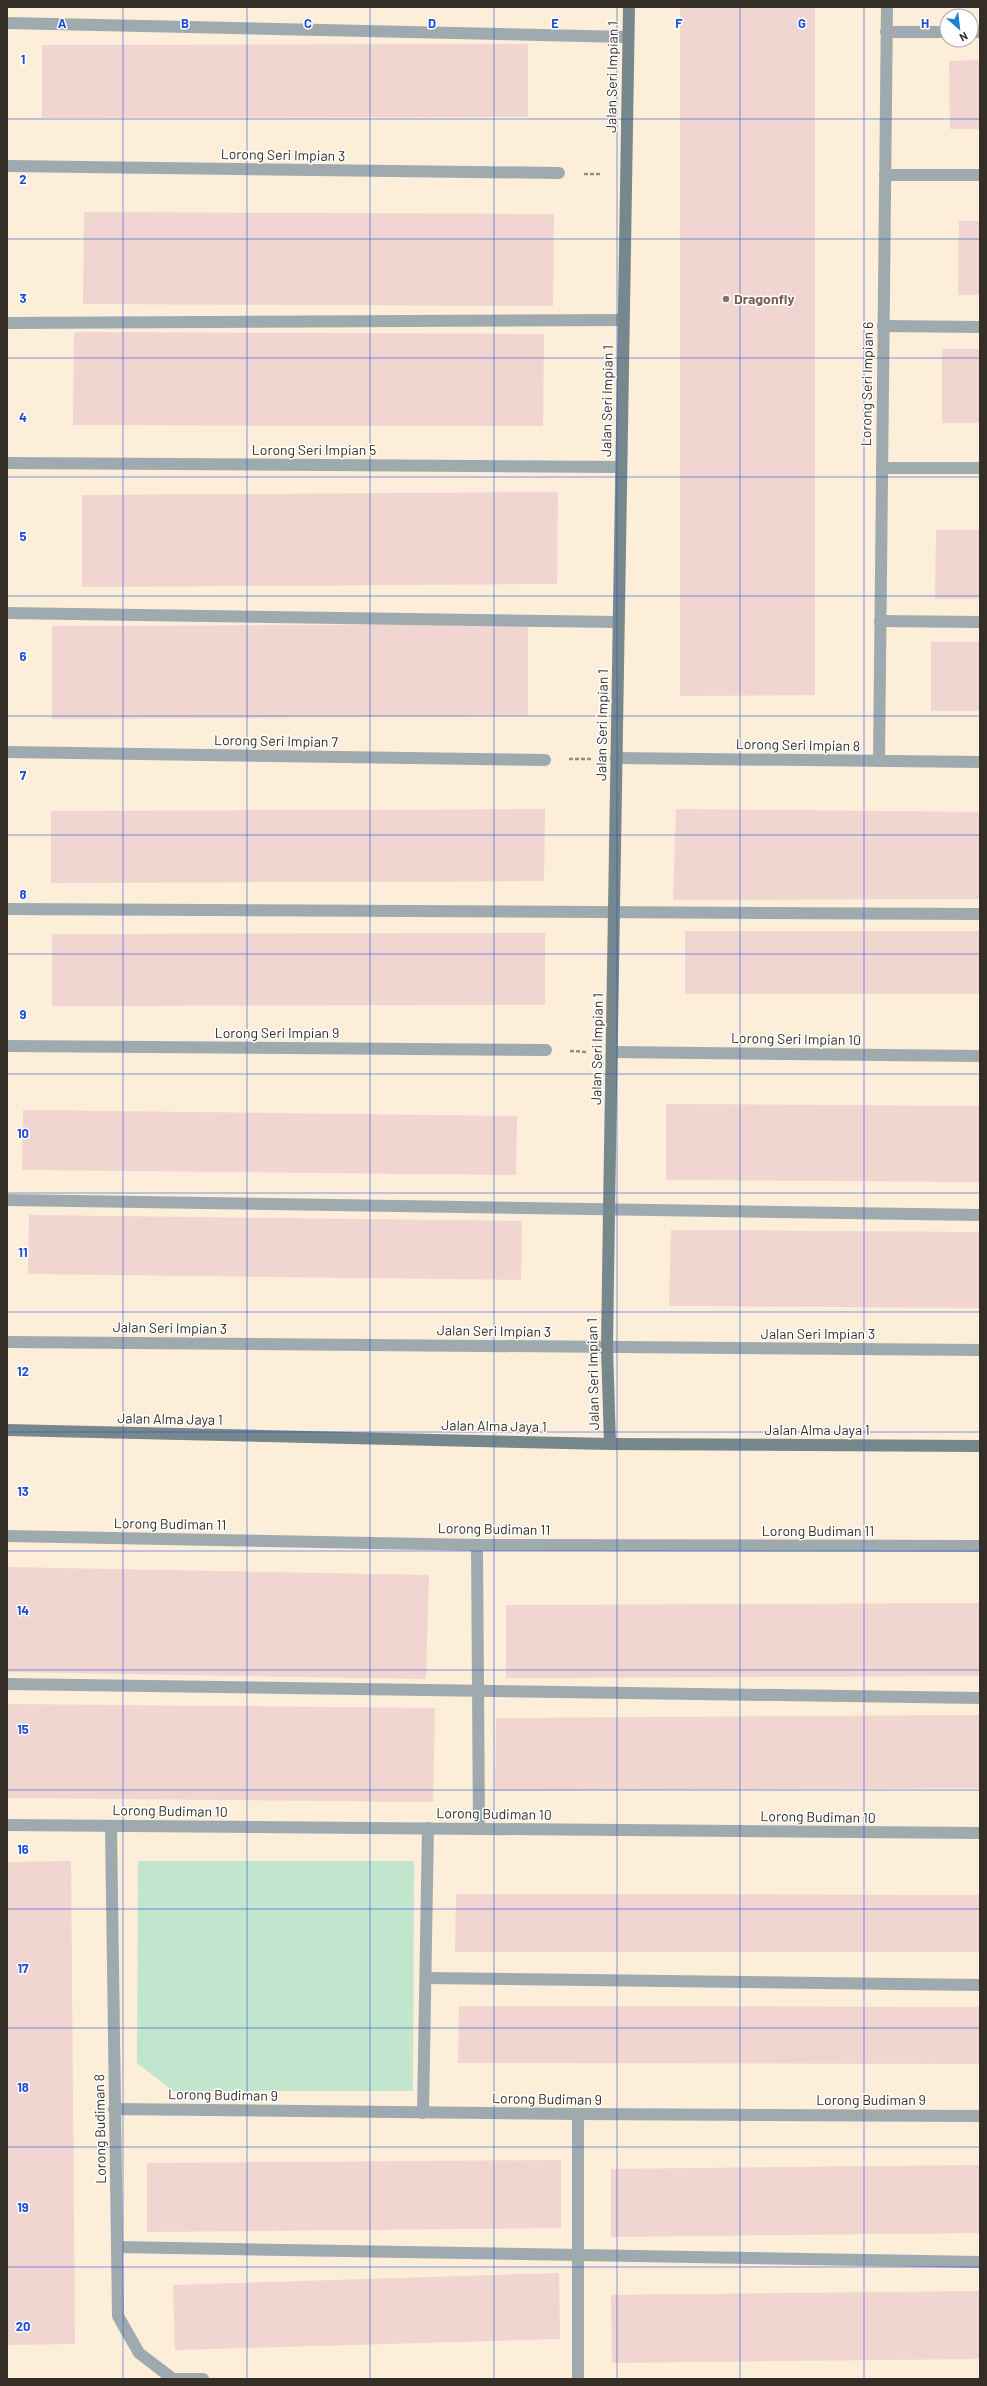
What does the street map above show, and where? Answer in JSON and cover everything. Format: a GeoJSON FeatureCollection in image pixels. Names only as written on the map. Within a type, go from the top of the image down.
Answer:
{"type":"FeatureCollection","features":[{"type":"Feature","properties":{"kind":"street","name":"Jalan Seri Impian 1"},"geometry":{"type":"LineString","coordinates":[[610,1444],[607,1347],[629,7]]}},
{"type":"Feature","properties":{"kind":"street","name":"Lorong Seri Impian 6"},"geometry":{"type":"LineString","coordinates":[[879,761],[887,7]]}},
{"type":"Feature","properties":{"kind":"street"},"geometry":{"type":"LineString","coordinates":[[7,23],[628,37]]}},
{"type":"Feature","properties":{"kind":"street"},"geometry":{"type":"LineString","coordinates":[[886,32],[939,32]]}},
{"type":"Feature","properties":{"kind":"street","name":"Lorong Seri Impian 3"},"geometry":{"type":"LineString","coordinates":[[7,166],[560,173]]}},
{"type":"Feature","properties":{"kind":"street"},"geometry":{"type":"LineString","coordinates":[[885,175],[980,175]]}},
{"type":"Feature","properties":{"kind":"street"},"geometry":{"type":"LineString","coordinates":[[7,323],[623,320]]}},
{"type":"Feature","properties":{"kind":"street"},"geometry":{"type":"LineString","coordinates":[[883,326],[980,327]]}},
{"type":"Feature","properties":{"kind":"street","name":"Lorong Seri Impian 5"},"geometry":{"type":"LineString","coordinates":[[7,463],[621,467]]}},
{"type":"Feature","properties":{"kind":"street"},"geometry":{"type":"LineString","coordinates":[[882,468],[980,468]]}},
{"type":"Feature","properties":{"kind":"street"},"geometry":{"type":"LineString","coordinates":[[7,613],[618,622]]}},
{"type":"Feature","properties":{"kind":"street"},"geometry":{"type":"LineString","coordinates":[[880,621],[980,622]]}},
{"type":"Feature","properties":{"kind":"street","name":"Lorong Seri Impian 7"},"geometry":{"type":"LineString","coordinates":[[7,752],[545,760]]}},
{"type":"Feature","properties":{"kind":"street","name":"Lorong Seri Impian 8"},"geometry":{"type":"LineString","coordinates":[[616,758],[980,762]]}},
{"type":"Feature","properties":{"kind":"street"},"geometry":{"type":"LineString","coordinates":[[7,909],[980,914]]}},
{"type":"Feature","properties":{"kind":"street","name":"Lorong Seri Impian 9"},"geometry":{"type":"LineString","coordinates":[[7,1046],[546,1050]]}},
{"type":"Feature","properties":{"kind":"street","name":"Lorong Seri Impian 10"},"geometry":{"type":"LineString","coordinates":[[612,1052],[980,1056]]}},
{"type":"Feature","properties":{"kind":"street"},"geometry":{"type":"LineString","coordinates":[[7,1200],[980,1215]]}},
{"type":"Feature","properties":{"kind":"street","name":"Jalan Seri Impian 3"},"geometry":{"type":"LineString","coordinates":[[7,1342],[980,1350]]}},
{"type":"Feature","properties":{"kind":"street","name":"Jalan Alma Jaya 1"},"geometry":{"type":"LineString","coordinates":[[7,1430],[610,1444],[980,1446]]}},
{"type":"Feature","properties":{"kind":"street","name":"Lorong Budiman 11"},"geometry":{"type":"LineString","coordinates":[[7,1536],[477,1545],[980,1546]]}},
{"type":"Feature","properties":{"kind":"street"},"geometry":{"type":"LineString","coordinates":[[477,1545],[479,1829]]}},
{"type":"Feature","properties":{"kind":"street"},"geometry":{"type":"LineString","coordinates":[[7,1684],[479,1692],[980,1698]]}},
{"type":"Feature","properties":{"kind":"street","name":"Lorong Budiman 10"},"geometry":{"type":"LineString","coordinates":[[7,1825],[980,1834]]}},
{"type":"Feature","properties":{"kind":"street","name":"Lorong Budiman 8"},"geometry":{"type":"LineString","coordinates":[[111,1826],[118,2316],[139,2353],[172,2379],[203,2379]]}},
{"type":"Feature","properties":{"kind":"street"},"geometry":{"type":"LineString","coordinates":[[423,2113],[428,1828]]}},
{"type":"Feature","properties":{"kind":"street"},"geometry":{"type":"LineString","coordinates":[[426,1978],[980,1985]]}},
{"type":"Feature","properties":{"kind":"street","name":"Lorong Budiman 9"},"geometry":{"type":"LineString","coordinates":[[114,2109],[423,2113],[980,2116]]}},
{"type":"Feature","properties":{"kind":"street"},"geometry":{"type":"LineString","coordinates":[[578,2114],[578,2379]]}},
{"type":"Feature","properties":{"kind":"street"},"geometry":{"type":"LineString","coordinates":[[117,2247],[980,2262]]}},
{"type":"Feature","properties":{"kind":"path"},"geometry":{"type":"LineString","coordinates":[[560,173],[626,174]]}},
{"type":"Feature","properties":{"kind":"path"},"geometry":{"type":"LineString","coordinates":[[545,760],[616,758]]}},
{"type":"Feature","properties":{"kind":"path"},"geometry":{"type":"LineString","coordinates":[[546,1050],[612,1052]]}},
{"type":"Feature","properties":{"kind":"green space"},"geometry":{"type":"Polygon","coordinates":[[[116,7],[408,7],[116,8],[116,7]]]}},
{"type":"Feature","properties":{"kind":"green space"},"geometry":{"type":"Polygon","coordinates":[[[138,1861],[414,1861],[413,2091],[173,2091],[137,2063],[138,1861]]]}},
{"type":"Feature","properties":{"kind":"building"},"geometry":{"type":"Polygon","coordinates":[[[680,7],[815,7],[815,695],[680,696],[680,7]]]}},
{"type":"Feature","properties":{"kind":"building"},"geometry":{"type":"Polygon","coordinates":[[[528,44],[528,117],[42,118],[42,45],[528,44]]]}},
{"type":"Feature","properties":{"kind":"building"},"geometry":{"type":"Polygon","coordinates":[[[980,60],[980,129],[950,129],[949,61],[980,60]]]}},
{"type":"Feature","properties":{"kind":"building"},"geometry":{"type":"Polygon","coordinates":[[[84,212],[554,214],[553,306],[83,304],[84,212]]]}},
{"type":"Feature","properties":{"kind":"building"},"geometry":{"type":"Polygon","coordinates":[[[959,221],[980,221],[980,295],[958,295],[959,221]]]}},
{"type":"Feature","properties":{"kind":"building"},"geometry":{"type":"Polygon","coordinates":[[[74,332],[544,334],[543,426],[73,425],[74,332]]]}},
{"type":"Feature","properties":{"kind":"building"},"geometry":{"type":"Polygon","coordinates":[[[942,349],[980,349],[980,423],[942,423],[942,349]]]}},
{"type":"Feature","properties":{"kind":"building"},"geometry":{"type":"Polygon","coordinates":[[[558,492],[557,584],[82,587],[82,495],[558,492]]]}},
{"type":"Feature","properties":{"kind":"building"},"geometry":{"type":"Polygon","coordinates":[[[936,530],[980,530],[980,599],[935,599],[936,530]]]}},
{"type":"Feature","properties":{"kind":"building"},"geometry":{"type":"Polygon","coordinates":[[[528,624],[528,716],[52,719],[52,626],[528,624]]]}},
{"type":"Feature","properties":{"kind":"building"},"geometry":{"type":"Polygon","coordinates":[[[931,642],[980,642],[980,711],[931,711],[931,642]]]}},
{"type":"Feature","properties":{"kind":"building"},"geometry":{"type":"Polygon","coordinates":[[[545,809],[544,881],[51,883],[51,811],[545,809]]]}},
{"type":"Feature","properties":{"kind":"building"},"geometry":{"type":"Polygon","coordinates":[[[676,809],[980,812],[980,899],[673,900],[676,809]]]}},
{"type":"Feature","properties":{"kind":"building"},"geometry":{"type":"Polygon","coordinates":[[[685,931],[980,931],[980,994],[685,994],[685,931]]]}},
{"type":"Feature","properties":{"kind":"building"},"geometry":{"type":"Polygon","coordinates":[[[545,933],[545,1005],[52,1006],[52,934],[545,933]]]}},
{"type":"Feature","properties":{"kind":"building"},"geometry":{"type":"Polygon","coordinates":[[[666,1104],[980,1106],[980,1182],[666,1180],[666,1104]]]}},
{"type":"Feature","properties":{"kind":"building"},"geometry":{"type":"Polygon","coordinates":[[[23,1110],[517,1116],[516,1175],[22,1170],[23,1110]]]}},
{"type":"Feature","properties":{"kind":"building"},"geometry":{"type":"Polygon","coordinates":[[[29,1215],[522,1221],[521,1280],[28,1274],[29,1215]]]}},
{"type":"Feature","properties":{"kind":"building"},"geometry":{"type":"Polygon","coordinates":[[[671,1230],[980,1232],[980,1308],[669,1306],[671,1230]]]}},
{"type":"Feature","properties":{"kind":"building"},"geometry":{"type":"Polygon","coordinates":[[[7,1567],[429,1575],[426,1679],[7,1672],[7,1567]]]}},
{"type":"Feature","properties":{"kind":"building"},"geometry":{"type":"Polygon","coordinates":[[[980,1603],[980,1676],[506,1678],[506,1605],[980,1603]]]}},
{"type":"Feature","properties":{"kind":"building"},"geometry":{"type":"Polygon","coordinates":[[[7,1704],[435,1708],[433,1802],[7,1798],[7,1704]]]}},
{"type":"Feature","properties":{"kind":"building"},"geometry":{"type":"Polygon","coordinates":[[[980,1715],[980,1788],[495,1791],[496,1718],[980,1715]]]}},
{"type":"Feature","properties":{"kind":"building"},"geometry":{"type":"Polygon","coordinates":[[[71,1861],[75,2344],[7,2345],[7,1862],[71,1861]]]}},
{"type":"Feature","properties":{"kind":"building"},"geometry":{"type":"Polygon","coordinates":[[[456,1894],[980,1895],[980,1952],[455,1952],[456,1894]]]}},
{"type":"Feature","properties":{"kind":"building"},"geometry":{"type":"Polygon","coordinates":[[[459,2006],[980,2007],[980,2064],[458,2063],[459,2006]]]}},
{"type":"Feature","properties":{"kind":"building"},"geometry":{"type":"Polygon","coordinates":[[[561,2160],[561,2228],[147,2232],[147,2163],[561,2160]]]}},
{"type":"Feature","properties":{"kind":"building"},"geometry":{"type":"Polygon","coordinates":[[[980,2165],[980,2233],[611,2237],[611,2169],[980,2165]]]}},
{"type":"Feature","properties":{"kind":"building"},"geometry":{"type":"Polygon","coordinates":[[[559,2273],[560,2339],[175,2350],[173,2285],[559,2273]]]}},
{"type":"Feature","properties":{"kind":"building"},"geometry":{"type":"Polygon","coordinates":[[[980,2291],[980,2359],[612,2363],[611,2295],[980,2291]]]}},
{"type":"Feature","properties":{"kind":"place","name":"Dragonfly"},"geometry":{"type":"Point","coordinates":[726,299]}}]}
